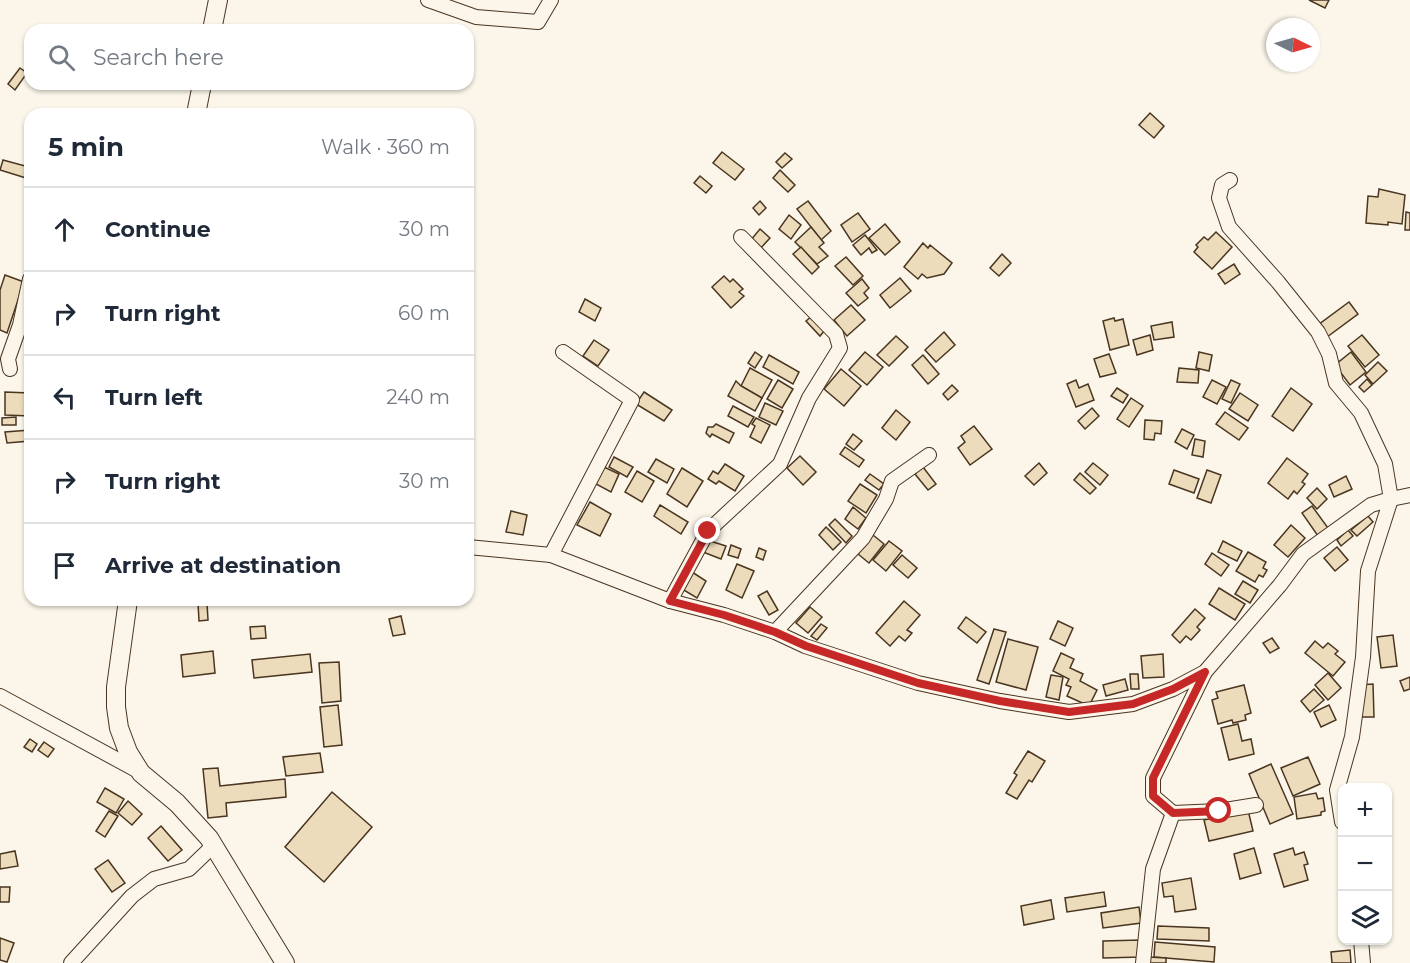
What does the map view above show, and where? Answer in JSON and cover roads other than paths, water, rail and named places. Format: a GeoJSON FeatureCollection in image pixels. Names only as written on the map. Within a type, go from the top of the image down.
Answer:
{"type":"FeatureCollection","features":[{"type":"Feature","properties":{"kind":"street"},"geometry":{"type":"LineString","coordinates":[[213,24],[218,0]]}},
{"type":"Feature","properties":{"kind":"street"},"geometry":{"type":"LineString","coordinates":[[428,0],[476,17],[538,22],[551,0]]}},
{"type":"Feature","properties":{"kind":"street"},"geometry":{"type":"LineString","coordinates":[[197,108],[201,90]]}},
{"type":"Feature","properties":{"kind":"street"},"geometry":{"type":"LineString","coordinates":[[1230,180],[1222,185],[1219,198],[1229,227],[1278,282],[1318,332],[1329,354],[1336,383],[1361,413],[1385,464],[1391,498],[1368,571],[1363,657],[1352,737],[1339,783]]}},
{"type":"Feature","properties":{"kind":"street"},"geometry":{"type":"LineString","coordinates":[[670,601],[708,531],[780,464],[809,398],[840,348],[836,334],[741,237]]}},
{"type":"Feature","properties":{"kind":"street"},"geometry":{"type":"LineString","coordinates":[[10,369],[8,359],[24,307]]}},
{"type":"Feature","properties":{"kind":"street"},"geometry":{"type":"LineString","coordinates":[[551,555],[633,400],[563,352]]}},
{"type":"Feature","properties":{"kind":"street"},"geometry":{"type":"LineString","coordinates":[[775,632],[863,538],[886,499],[892,481],[929,455]]}},
{"type":"Feature","properties":{"kind":"street"},"geometry":{"type":"LineString","coordinates":[[1256,805],[1219,811],[1173,813],[1153,796],[1153,778],[1205,672],[1274,593],[1304,554],[1371,505],[1391,498],[1410,495]]}},
{"type":"Feature","properties":{"kind":"street"},"geometry":{"type":"LineString","coordinates":[[474,548],[551,555],[670,601],[724,615],[775,632],[806,646],[918,683],[1000,701],[1069,712],[1133,704],[1173,689],[1205,672]]}},
{"type":"Feature","properties":{"kind":"street"},"geometry":{"type":"LineString","coordinates":[[127,606],[116,687],[116,706],[128,752],[141,773]]}},
{"type":"Feature","properties":{"kind":"street"},"geometry":{"type":"LineString","coordinates":[[0,696],[141,773],[177,802],[214,845],[285,963]]}},
{"type":"Feature","properties":{"kind":"street"},"geometry":{"type":"LineString","coordinates":[[1143,963],[1153,869],[1173,813]]}},
{"type":"Feature","properties":{"kind":"street"},"geometry":{"type":"LineString","coordinates":[[70,963],[132,896],[154,879],[189,869],[214,845]]}},
{"type":"Feature","properties":{"kind":"street"},"geometry":{"type":"LineString","coordinates":[[1361,945],[1363,963]]}}]}
